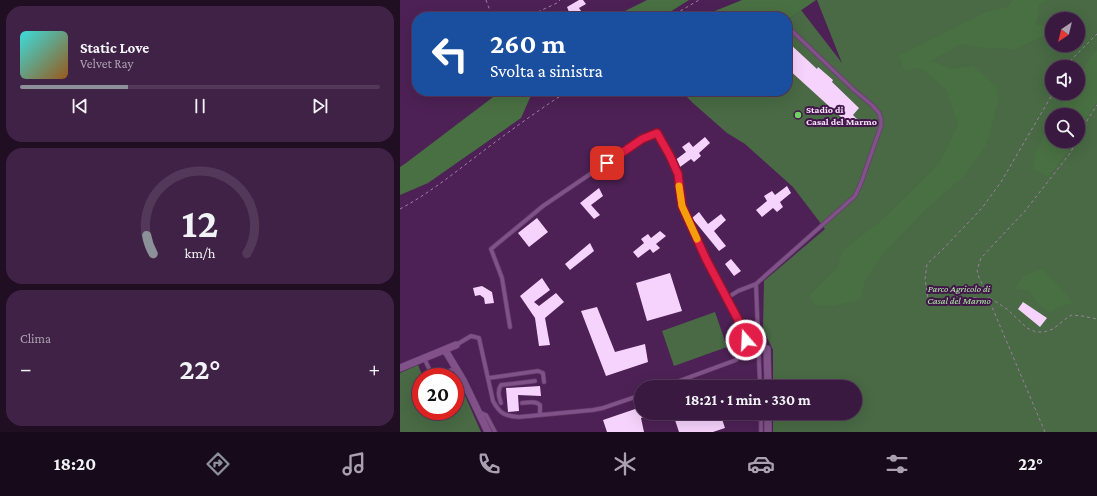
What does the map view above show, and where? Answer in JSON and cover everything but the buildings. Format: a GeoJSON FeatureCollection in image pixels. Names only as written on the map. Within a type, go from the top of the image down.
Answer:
{"type":"FeatureCollection","features":[{"type":"Feature","properties":{"kind":"street"},"geometry":{"type":"LineString","coordinates":[[400,368],[456,345]]}},
{"type":"Feature","properties":{"kind":"street"},"geometry":{"type":"LineString","coordinates":[[767,349],[768,380]]}},
{"type":"Feature","properties":{"kind":"street"},"geometry":{"type":"LineString","coordinates":[[445,350],[456,368]]}},
{"type":"Feature","properties":{"kind":"street"},"geometry":{"type":"LineString","coordinates":[[464,383],[488,432]]}},
{"type":"Feature","properties":{"kind":"street"},"geometry":{"type":"LineString","coordinates":[[768,420],[768,432]]}},
{"type":"Feature","properties":{"kind":"lane"},"geometry":{"type":"LineString","coordinates":[[727,298],[738,291],[756,284],[855,196],[881,126],[879,114],[872,106],[792,31]]}},
{"type":"Feature","properties":{"kind":"lane"},"geometry":{"type":"LineString","coordinates":[[510,327],[502,278],[490,249],[543,206],[642,139],[657,133],[678,174],[682,206],[706,259],[743,329],[746,340],[745,347],[736,360],[682,380]]}},
{"type":"Feature","properties":{"kind":"lane"},"geometry":{"type":"LineString","coordinates":[[756,284],[760,380]]}},
{"type":"Feature","properties":{"kind":"lane"},"geometry":{"type":"LineString","coordinates":[[456,345],[471,336],[480,338],[493,401],[502,413],[509,416],[519,417],[592,410],[603,408],[634,397]]}},
{"type":"Feature","properties":{"kind":"lane"},"geometry":{"type":"LineString","coordinates":[[424,358],[429,368]]}},
{"type":"Feature","properties":{"kind":"lane"},"geometry":{"type":"LineString","coordinates":[[489,378],[538,371],[543,373],[544,382]]}},
{"type":"Feature","properties":{"kind":"lane"},"geometry":{"type":"LineString","coordinates":[[513,374],[514,383]]}},
{"type":"Feature","properties":{"kind":"lane"},"geometry":{"type":"LineString","coordinates":[[501,403],[498,394],[501,385],[535,381]]}},
{"type":"Feature","properties":{"kind":"lane"},"geometry":{"type":"LineString","coordinates":[[522,403],[538,403],[540,405],[540,415]]}},
{"type":"Feature","properties":{"kind":"lane"},"geometry":{"type":"LineString","coordinates":[[479,412],[486,415],[495,432]]}},
{"type":"Feature","properties":{"kind":"lane"},"geometry":{"type":"LineString","coordinates":[[761,420],[761,432]]}},
{"type":"Feature","properties":{"kind":"path"},"geometry":{"type":"LineString","coordinates":[[486,0],[491,12]]}},
{"type":"Feature","properties":{"kind":"path"},"geometry":{"type":"LineString","coordinates":[[538,12],[557,3],[560,0]]}},
{"type":"Feature","properties":{"kind":"path"},"geometry":{"type":"LineString","coordinates":[[679,12],[699,0]]}},
{"type":"Feature","properties":{"kind":"path"},"geometry":{"type":"LineString","coordinates":[[1072,60],[1097,34]]}},
{"type":"Feature","properties":{"kind":"path"},"geometry":{"type":"LineString","coordinates":[[400,209],[410,204],[527,118],[560,96]]}},
{"type":"Feature","properties":{"kind":"path"},"geometry":{"type":"LineString","coordinates":[[989,300],[979,298],[956,300],[937,306],[928,299],[926,293],[924,279],[926,264],[942,250],[982,208],[997,187],[1049,100]]}},
{"type":"Feature","properties":{"kind":"path"},"geometry":{"type":"LineString","coordinates":[[1085,125],[1097,105]]}},
{"type":"Feature","properties":{"kind":"path"},"geometry":{"type":"LineString","coordinates":[[1045,432],[977,270],[981,258],[1025,211],[1073,148]]}},
{"type":"Feature","properties":{"kind":"path"},"geometry":{"type":"LineString","coordinates":[[989,298],[1007,309],[1027,328],[1036,332],[1044,332],[1053,329],[1072,315],[1097,319]]}},
{"type":"Feature","properties":{"kind":"green space"},"geometry":{"type":"Polygon","coordinates":[[[647,0],[689,0],[670,12],[623,12],[647,0]]]}},
{"type":"Feature","properties":{"kind":"green space"},"geometry":{"type":"Polygon","coordinates":[[[742,0],[816,0],[792,17],[792,12],[712,12],[742,0]]]}},
{"type":"Feature","properties":{"kind":"green space","name":"Parco Agricolo di Casal del Marmo"},"geometry":{"type":"Polygon","coordinates":[[[817,0],[1097,0],[1097,432],[773,432],[773,420],[862,420],[862,380],[773,380],[773,350],[763,329],[764,281],[825,229],[793,187],[745,144],[727,133],[686,96],[792,96],[792,16],[801,10],[842,63],[817,0]]]}},
{"type":"Feature","properties":{"kind":"green space"},"geometry":{"type":"Polygon","coordinates":[[[1013,0],[1046,0],[1039,5],[1036,25],[1045,27],[1045,35],[1015,49],[987,48],[961,44],[931,61],[952,69],[973,66],[997,87],[998,102],[986,145],[963,177],[925,210],[887,249],[865,280],[860,300],[831,306],[814,304],[810,295],[837,268],[843,250],[881,221],[939,164],[958,125],[946,89],[921,68],[904,70],[899,56],[984,13],[1008,7],[1013,0]]]}},
{"type":"Feature","properties":{"kind":"green space"},"geometry":{"type":"Polygon","coordinates":[[[1097,51],[1097,101],[1085,120],[1085,108],[1059,108],[1065,100],[1085,100],[1085,67],[1093,54],[1097,51]]]}},
{"type":"Feature","properties":{"kind":"green space"},"geometry":{"type":"Polygon","coordinates":[[[494,96],[531,96],[521,118],[428,183],[400,195],[400,167],[494,96]]]}},
{"type":"Feature","properties":{"kind":"green space"},"geometry":{"type":"Polygon","coordinates":[[[1045,134],[1045,148],[1070,148],[1048,177],[1033,169],[1036,151],[1045,134]]]}},
{"type":"Feature","properties":{"kind":"green space"},"geometry":{"type":"Polygon","coordinates":[[[1042,269],[1073,303],[1058,307],[1050,313],[1037,302],[1028,290],[1015,288],[1024,276],[1042,269]]]}},
{"type":"Feature","properties":{"kind":"green space"},"geometry":{"type":"Polygon","coordinates":[[[715,312],[727,347],[674,366],[662,331],[715,312]]]}},
{"type":"Feature","properties":{"kind":"green space"},"geometry":{"type":"Polygon","coordinates":[[[418,365],[419,368],[412,368],[412,420],[464,420],[464,393],[481,432],[400,432],[400,373],[418,365]]]}},
{"type":"Feature","properties":{"kind":"slow traffic"},"geometry":{"type":"LineString","coordinates":[[679,186],[682,206],[697,239]]}},
{"type":"Feature","properties":{"kind":"place","name":"Stadio di Casal del Marmo"},"geometry":{"type":"Point","coordinates":[798,115]}},
{"type":"Feature","properties":{"kind":"route"},"geometry":{"type":"LineString","coordinates":[[607,163],[642,139],[657,133],[678,174],[682,206],[706,259],[743,329],[746,340]]}}]}
